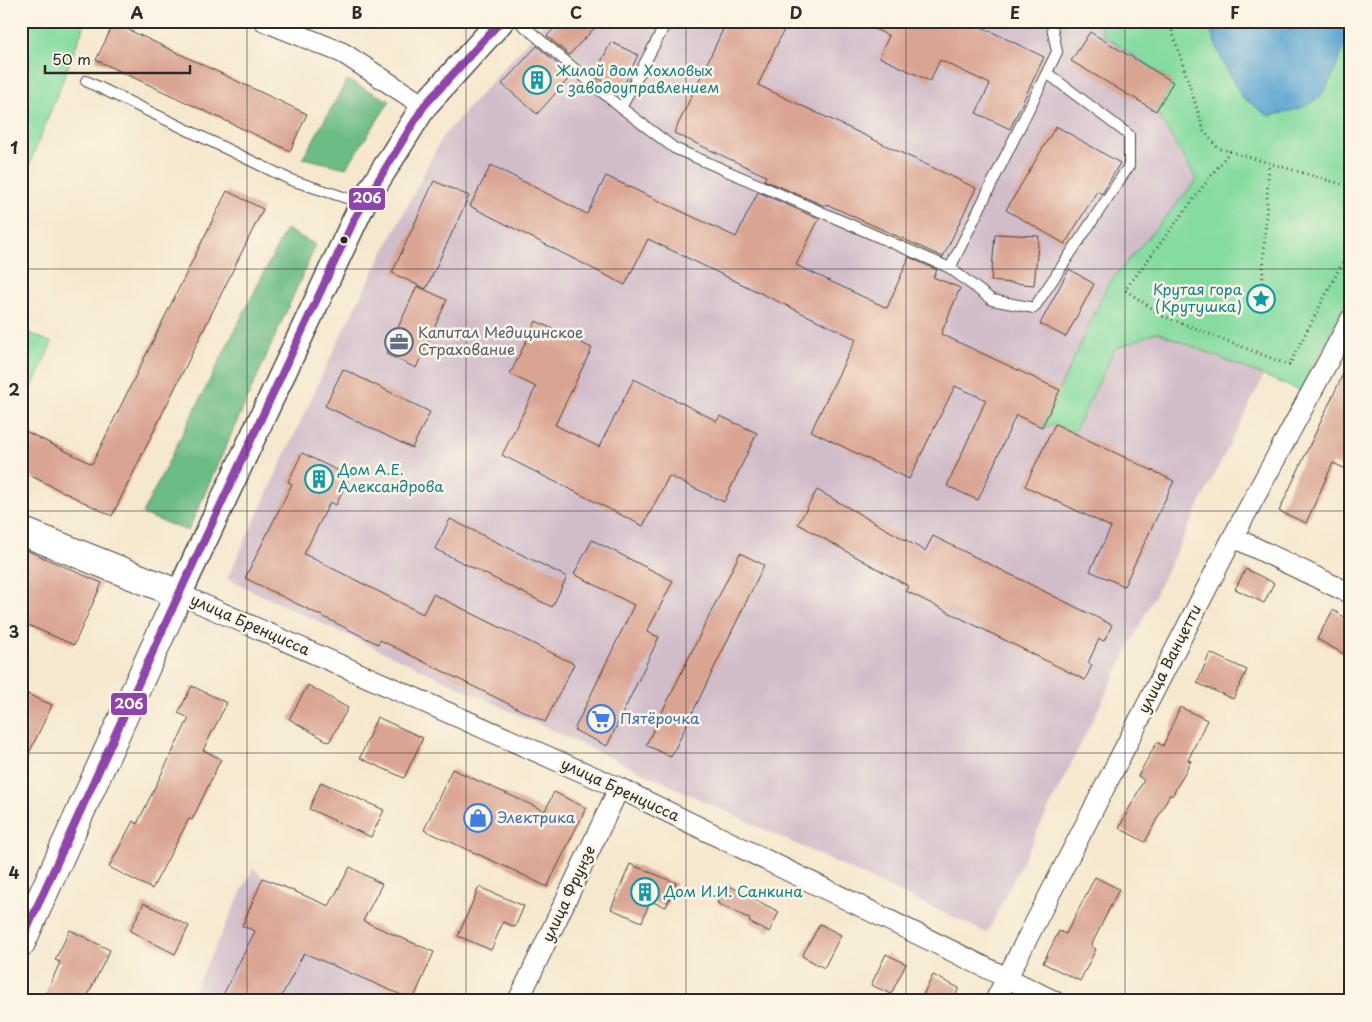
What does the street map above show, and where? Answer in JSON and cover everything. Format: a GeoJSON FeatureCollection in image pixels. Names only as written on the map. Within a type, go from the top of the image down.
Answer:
{"type":"FeatureCollection","features":[{"type":"Feature","properties":{"kind":"main road"},"geometry":{"type":"LineString","coordinates":[[21,531],[179,594],[21,943]]}},
{"type":"Feature","properties":{"kind":"street"},"geometry":{"type":"LineString","coordinates":[[264,21],[343,53],[424,106]]}},
{"type":"Feature","properties":{"kind":"street"},"geometry":{"type":"LineString","coordinates":[[179,594],[363,204],[424,106],[501,21]]}},
{"type":"Feature","properties":{"kind":"street","name":"улица Ванцетти"},"geometry":{"type":"LineString","coordinates":[[995,1001],[1233,537],[1351,320]]}},
{"type":"Feature","properties":{"kind":"street"},"geometry":{"type":"LineString","coordinates":[[1233,537],[1351,594]]}},
{"type":"Feature","properties":{"kind":"street","name":"улица Бренцисса"},"geometry":{"type":"LineString","coordinates":[[179,594],[619,788],[1007,976],[1054,1001]]}},
{"type":"Feature","properties":{"kind":"street","name":"улица Фрунзе"},"geometry":{"type":"LineString","coordinates":[[518,1001],[619,788]]}},
{"type":"Feature","properties":{"kind":"lane"},"geometry":{"type":"LineString","coordinates":[[518,21],[621,108],[674,148],[950,268],[992,300],[1034,308],[1129,166],[1129,135],[1047,73]]}},
{"type":"Feature","properties":{"kind":"lane"},"geometry":{"type":"LineString","coordinates":[[621,108],[667,21]]}},
{"type":"Feature","properties":{"kind":"lane"},"geometry":{"type":"LineString","coordinates":[[950,268],[1057,52],[1051,21]]}},
{"type":"Feature","properties":{"kind":"lane"},"geometry":{"type":"LineString","coordinates":[[86,81],[291,180],[363,204]]}},
{"type":"Feature","properties":{"kind":"path"},"geometry":{"type":"LineString","coordinates":[[1169,21],[1204,131],[1218,148],[1351,187]]}},
{"type":"Feature","properties":{"kind":"path"},"geometry":{"type":"LineString","coordinates":[[1230,151],[1125,290],[1163,316],[1288,365],[1346,254],[1351,209]]}},
{"type":"Feature","properties":{"kind":"path"},"geometry":{"type":"LineString","coordinates":[[1262,288],[1269,163]]}},
{"type":"Feature","properties":{"kind":"shaded area"},"geometry":{"type":"Polygon","coordinates":[[[546,21],[1099,21],[1103,35],[1173,82],[1156,111],[1197,180],[1108,284],[1043,427],[1055,424],[1075,433],[1115,349],[1157,332],[1264,375],[987,933],[227,579],[342,333],[443,136],[546,21]]]}},
{"type":"Feature","properties":{"kind":"shaded area"},"geometry":{"type":"Polygon","coordinates":[[[253,868],[264,878],[434,952],[412,1001],[189,1001],[253,868]]]}},
{"type":"Feature","properties":{"kind":"green space"},"geometry":{"type":"Polygon","coordinates":[[[21,21],[86,21],[21,186],[21,21]]]}},
{"type":"Feature","properties":{"kind":"green space"},"geometry":{"type":"Polygon","coordinates":[[[1099,21],[1207,21],[1224,65],[1243,98],[1269,116],[1351,38],[1351,292],[1301,391],[1157,332],[1115,349],[1074,433],[1055,424],[1042,427],[1108,284],[1197,180],[1156,111],[1173,82],[1103,35],[1099,21]]]}},
{"type":"Feature","properties":{"kind":"green space"},"geometry":{"type":"Polygon","coordinates":[[[347,80],[390,101],[346,168],[303,158],[347,80]]]}},
{"type":"Feature","properties":{"kind":"green space"},"geometry":{"type":"Polygon","coordinates":[[[286,229],[316,245],[188,531],[142,514],[286,229]]]}},
{"type":"Feature","properties":{"kind":"green space"},"geometry":{"type":"Polygon","coordinates":[[[21,329],[52,343],[32,387],[21,382],[21,329]]]}},
{"type":"Feature","properties":{"kind":"water"},"geometry":{"type":"Polygon","coordinates":[[[1207,21],[1351,21],[1351,38],[1342,52],[1330,82],[1317,99],[1297,109],[1269,116],[1243,98],[1224,65],[1207,21]]]}},
{"type":"Feature","properties":{"kind":"building"},"geometry":{"type":"Polygon","coordinates":[[[561,21],[601,21],[569,55],[547,36],[561,21]]]}},
{"type":"Feature","properties":{"kind":"building"},"geometry":{"type":"Polygon","coordinates":[[[727,21],[788,21],[758,85],[976,188],[943,257],[826,204],[825,206],[764,180],[766,176],[674,133],[727,21]]]}},
{"type":"Feature","properties":{"kind":"building"},"geometry":{"type":"Polygon","coordinates":[[[858,21],[969,21],[1044,57],[1010,129],[976,113],[990,84],[940,60],[930,81],[879,57],[889,36],[858,21]]]}},
{"type":"Feature","properties":{"kind":"building"},"geometry":{"type":"Polygon","coordinates":[[[114,23],[307,114],[290,151],[96,60],[114,23]]]}},
{"type":"Feature","properties":{"kind":"building"},"geometry":{"type":"Polygon","coordinates":[[[1090,32],[1173,82],[1156,111],[1071,61],[1090,32]]]}},
{"type":"Feature","properties":{"kind":"building"},"geometry":{"type":"Polygon","coordinates":[[[611,42],[638,55],[621,91],[594,76],[611,42]]]}},
{"type":"Feature","properties":{"kind":"building","name":"Жилой дом Хохловых с заводоуправлением"},"geometry":{"type":"Polygon","coordinates":[[[537,46],[571,76],[537,114],[502,84],[537,46]]]}},
{"type":"Feature","properties":{"kind":"building"},"geometry":{"type":"Polygon","coordinates":[[[1056,126],[1120,163],[1102,194],[1097,191],[1065,244],[1006,210],[1056,126]]]}},
{"type":"Feature","properties":{"kind":"building"},"geometry":{"type":"Polygon","coordinates":[[[491,165],[587,214],[606,176],[736,237],[758,192],[819,219],[796,265],[887,308],[909,257],[937,270],[933,277],[960,288],[941,334],[1060,390],[1042,427],[1016,415],[978,500],[947,486],[986,400],[955,386],[909,479],[811,431],[856,339],[648,239],[625,285],[470,206],[491,165]]]}},
{"type":"Feature","properties":{"kind":"building"},"geometry":{"type":"Polygon","coordinates":[[[434,181],[469,196],[426,289],[392,273],[434,181]]]}},
{"type":"Feature","properties":{"kind":"building"},"geometry":{"type":"Polygon","coordinates":[[[227,191],[263,209],[112,516],[21,471],[21,429],[92,464],[227,191]]]}},
{"type":"Feature","properties":{"kind":"building"},"geometry":{"type":"Polygon","coordinates":[[[995,234],[1039,236],[1034,285],[991,281],[995,234]]]}},
{"type":"Feature","properties":{"kind":"building"},"geometry":{"type":"Polygon","coordinates":[[[1069,269],[1094,284],[1066,337],[1040,324],[1069,269]]]}},
{"type":"Feature","properties":{"kind":"building"},"geometry":{"type":"Polygon","coordinates":[[[417,286],[447,300],[416,368],[386,354],[417,286]]]}},
{"type":"Feature","properties":{"kind":"building"},"geometry":{"type":"Polygon","coordinates":[[[536,321],[592,348],[555,425],[599,447],[634,379],[717,421],[720,416],[757,433],[724,502],[669,476],[643,526],[502,455],[536,387],[510,374],[536,321]]]}},
{"type":"Feature","properties":{"kind":"building"},"geometry":{"type":"Polygon","coordinates":[[[1351,357],[1351,459],[1346,469],[1333,463],[1306,523],[1279,511],[1351,357]]]}},
{"type":"Feature","properties":{"kind":"building"},"geometry":{"type":"Polygon","coordinates":[[[343,369],[430,412],[412,448],[325,406],[343,369]]]}},
{"type":"Feature","properties":{"kind":"building"},"geometry":{"type":"Polygon","coordinates":[[[1055,424],[1174,481],[1124,586],[1090,571],[1111,527],[1025,486],[1055,424]]]}},
{"type":"Feature","properties":{"kind":"building"},"geometry":{"type":"Polygon","coordinates":[[[302,453],[349,476],[336,505],[330,502],[304,554],[423,614],[433,594],[574,664],[545,722],[380,640],[378,644],[245,578],[292,484],[288,482],[302,453]]]}},
{"type":"Feature","properties":{"kind":"building"},"geometry":{"type":"Polygon","coordinates":[[[817,490],[925,551],[933,536],[1112,625],[1104,641],[1099,639],[1088,663],[1092,665],[1085,680],[906,591],[908,586],[798,524],[817,490]]]}},
{"type":"Feature","properties":{"kind":"building"},"geometry":{"type":"Polygon","coordinates":[[[450,519],[567,577],[552,607],[435,549],[450,519]]]}},
{"type":"Feature","properties":{"kind":"building"},"geometry":{"type":"Polygon","coordinates":[[[592,540],[673,581],[647,632],[659,637],[607,746],[574,730],[634,605],[574,574],[592,540]]]}},
{"type":"Feature","properties":{"kind":"building"},"geometry":{"type":"Polygon","coordinates":[[[21,548],[102,583],[74,645],[21,622],[21,548]]]}},
{"type":"Feature","properties":{"kind":"building"},"geometry":{"type":"Polygon","coordinates":[[[740,553],[764,565],[671,757],[646,745],[740,553]]]}},
{"type":"Feature","properties":{"kind":"building"},"geometry":{"type":"Polygon","coordinates":[[[1246,569],[1274,583],[1264,603],[1235,589],[1246,569]]]}},
{"type":"Feature","properties":{"kind":"building"},"geometry":{"type":"Polygon","coordinates":[[[1333,610],[1351,621],[1351,658],[1317,639],[1333,610]]]}},
{"type":"Feature","properties":{"kind":"building"},"geometry":{"type":"Polygon","coordinates":[[[1210,653],[1247,670],[1233,699],[1197,683],[1210,653]]]}},
{"type":"Feature","properties":{"kind":"building"},"geometry":{"type":"Polygon","coordinates":[[[308,685],[348,708],[329,742],[289,719],[308,685]]]}},
{"type":"Feature","properties":{"kind":"building"},"geometry":{"type":"Polygon","coordinates":[[[192,686],[227,703],[203,750],[221,759],[192,820],[189,819],[152,889],[109,867],[133,821],[137,824],[189,718],[178,713],[192,686]]]}},
{"type":"Feature","properties":{"kind":"building"},"geometry":{"type":"Polygon","coordinates":[[[21,691],[52,705],[21,770],[21,691]]]}},
{"type":"Feature","properties":{"kind":"building"},"geometry":{"type":"Polygon","coordinates":[[[1180,707],[1207,720],[1188,760],[1191,761],[1172,796],[1170,794],[1145,842],[1119,828],[1144,780],[1138,776],[1157,742],[1163,746],[1180,707]]]}},
{"type":"Feature","properties":{"kind":"building"},"geometry":{"type":"Polygon","coordinates":[[[377,717],[423,738],[404,778],[360,758],[377,717]]]}},
{"type":"Feature","properties":{"kind":"building"},"geometry":{"type":"Polygon","coordinates":[[[452,769],[545,811],[554,792],[586,808],[547,887],[424,830],[452,769]]]}},
{"type":"Feature","properties":{"kind":"building"},"geometry":{"type":"Polygon","coordinates":[[[321,782],[384,810],[371,837],[309,809],[321,782]]]}},
{"type":"Feature","properties":{"kind":"building","name":"Дом И.И. Санкина"},"geometry":{"type":"Polygon","coordinates":[[[630,864],[676,883],[666,907],[650,901],[642,922],[611,909],[630,864]]]}},
{"type":"Feature","properties":{"kind":"building"},"geometry":{"type":"Polygon","coordinates":[[[350,867],[382,884],[363,921],[434,952],[413,1000],[304,953],[279,1001],[220,1001],[255,931],[242,926],[263,878],[329,906],[350,867]]]}},
{"type":"Feature","properties":{"kind":"building"},"geometry":{"type":"Polygon","coordinates":[[[1095,877],[1119,889],[1091,946],[1096,949],[1080,981],[1043,963],[1059,931],[1066,934],[1095,877]]]}},
{"type":"Feature","properties":{"kind":"building"},"geometry":{"type":"Polygon","coordinates":[[[726,884],[779,912],[769,932],[749,922],[750,919],[717,903],[726,884]]]}},
{"type":"Feature","properties":{"kind":"building"},"geometry":{"type":"Polygon","coordinates":[[[479,887],[524,906],[515,927],[503,922],[491,950],[458,936],[479,887]]]}},
{"type":"Feature","properties":{"kind":"building"},"geometry":{"type":"Polygon","coordinates":[[[144,903],[189,926],[175,954],[130,931],[144,903]]]}},
{"type":"Feature","properties":{"kind":"building"},"geometry":{"type":"Polygon","coordinates":[[[820,924],[841,935],[824,968],[802,956],[820,924]]]}},
{"type":"Feature","properties":{"kind":"building"},"geometry":{"type":"Polygon","coordinates":[[[70,930],[110,950],[85,1001],[43,1001],[60,962],[55,960],[70,930]]]}},
{"type":"Feature","properties":{"kind":"building"},"geometry":{"type":"Polygon","coordinates":[[[886,954],[906,964],[891,994],[871,985],[886,954]]]}},
{"type":"Feature","properties":{"kind":"building"},"geometry":{"type":"Polygon","coordinates":[[[933,975],[959,988],[952,1001],[920,1001],[933,975]]]}},
{"type":"Feature","properties":{"kind":"transit line","name":"206"},"geometry":{"type":"LineString","coordinates":[[21,942],[179,594],[355,218],[424,106],[501,21]]}},
{"type":"Feature","properties":{"kind":"place","name":"Жилой дом Хохловых с заводоуправлением"},"geometry":{"type":"Point","coordinates":[537,80]}},
{"type":"Feature","properties":{"kind":"place","name":"Крутая гора (Крутушка)"},"geometry":{"type":"Point","coordinates":[1261,299]}},
{"type":"Feature","properties":{"kind":"place","name":"Капитал Медицинское Страхование"},"geometry":{"type":"Point","coordinates":[399,342]}},
{"type":"Feature","properties":{"kind":"place","name":"Дом А.Е. Александрова"},"geometry":{"type":"Point","coordinates":[319,479]}},
{"type":"Feature","properties":{"kind":"place","name":"Пятёрочка"},"geometry":{"type":"Point","coordinates":[601,719]}},
{"type":"Feature","properties":{"kind":"place","name":"Электрика"},"geometry":{"type":"Point","coordinates":[478,818]}},
{"type":"Feature","properties":{"kind":"place","name":"Дом И.И. Санкина"},"geometry":{"type":"Point","coordinates":[645,892]}}]}
